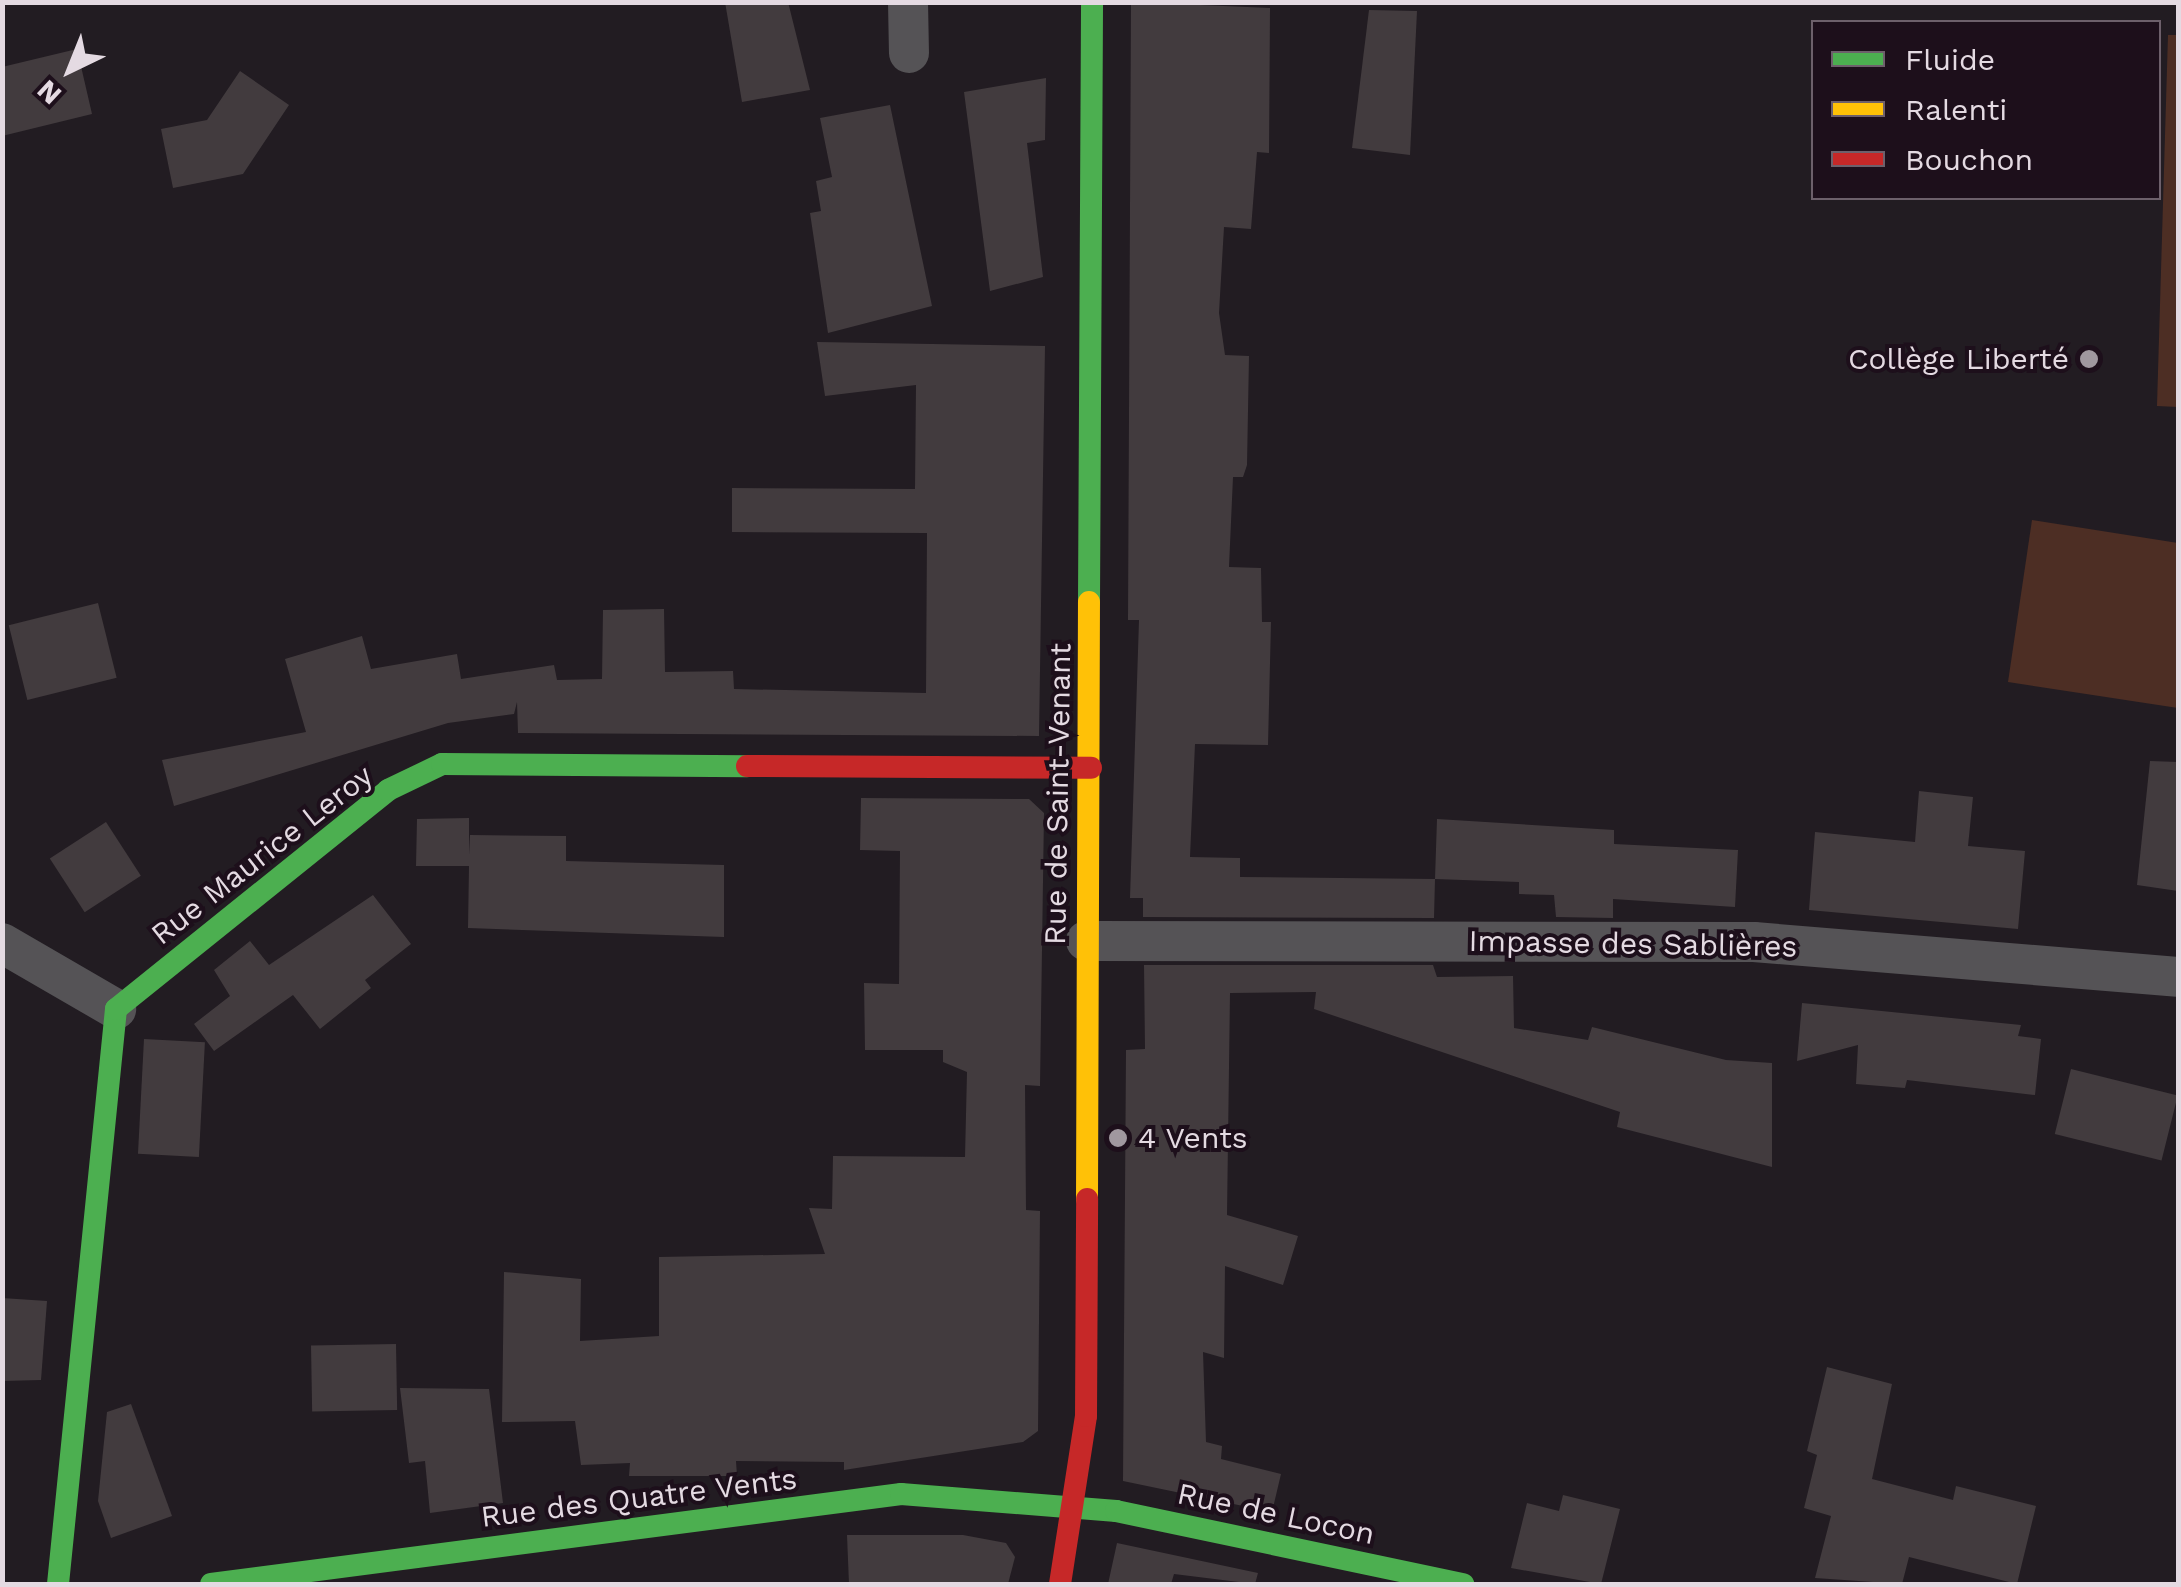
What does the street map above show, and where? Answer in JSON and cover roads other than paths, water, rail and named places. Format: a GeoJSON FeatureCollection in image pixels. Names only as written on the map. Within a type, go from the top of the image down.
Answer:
{"type":"FeatureCollection","features":[{"type":"Feature","properties":{"kind":"street"},"geometry":{"type":"LineString","coordinates":[[908,2],[908,53]]}},
{"type":"Feature","properties":{"kind":"street","name":"Rue de Saint-Venant"},"geometry":{"type":"LineString","coordinates":[[1060,1584],[1076,1507],[1086,1416],[1092,2]]}},
{"type":"Feature","properties":{"kind":"street","name":"Rue Maurice Leroy"},"geometry":{"type":"LineString","coordinates":[[116,1009],[388,790],[442,764],[1091,768]]}},
{"type":"Feature","properties":{"kind":"street","name":"Impasse des Sablières"},"geometry":{"type":"LineString","coordinates":[[1086,942],[1754,942],[2178,977]]}},
{"type":"Feature","properties":{"kind":"street"},"geometry":{"type":"LineString","coordinates":[[2,943],[116,1009],[58,1584]]}},
{"type":"Feature","properties":{"kind":"street","name":"Rue des Quatre Vents"},"geometry":{"type":"LineString","coordinates":[[211,1584],[902,1494],[1076,1507]]}},
{"type":"Feature","properties":{"kind":"street","name":"Rue de Locon"},"geometry":{"type":"LineString","coordinates":[[1076,1507],[1463,1584]]}},
{"type":"Feature","properties":{"kind":"place","name":"Collège Liberté"},"geometry":{"type":"Point","coordinates":[2089,359]}},
{"type":"Feature","properties":{"kind":"place","name":"4 Vents"},"geometry":{"type":"Point","coordinates":[1118,1138]}}]}
